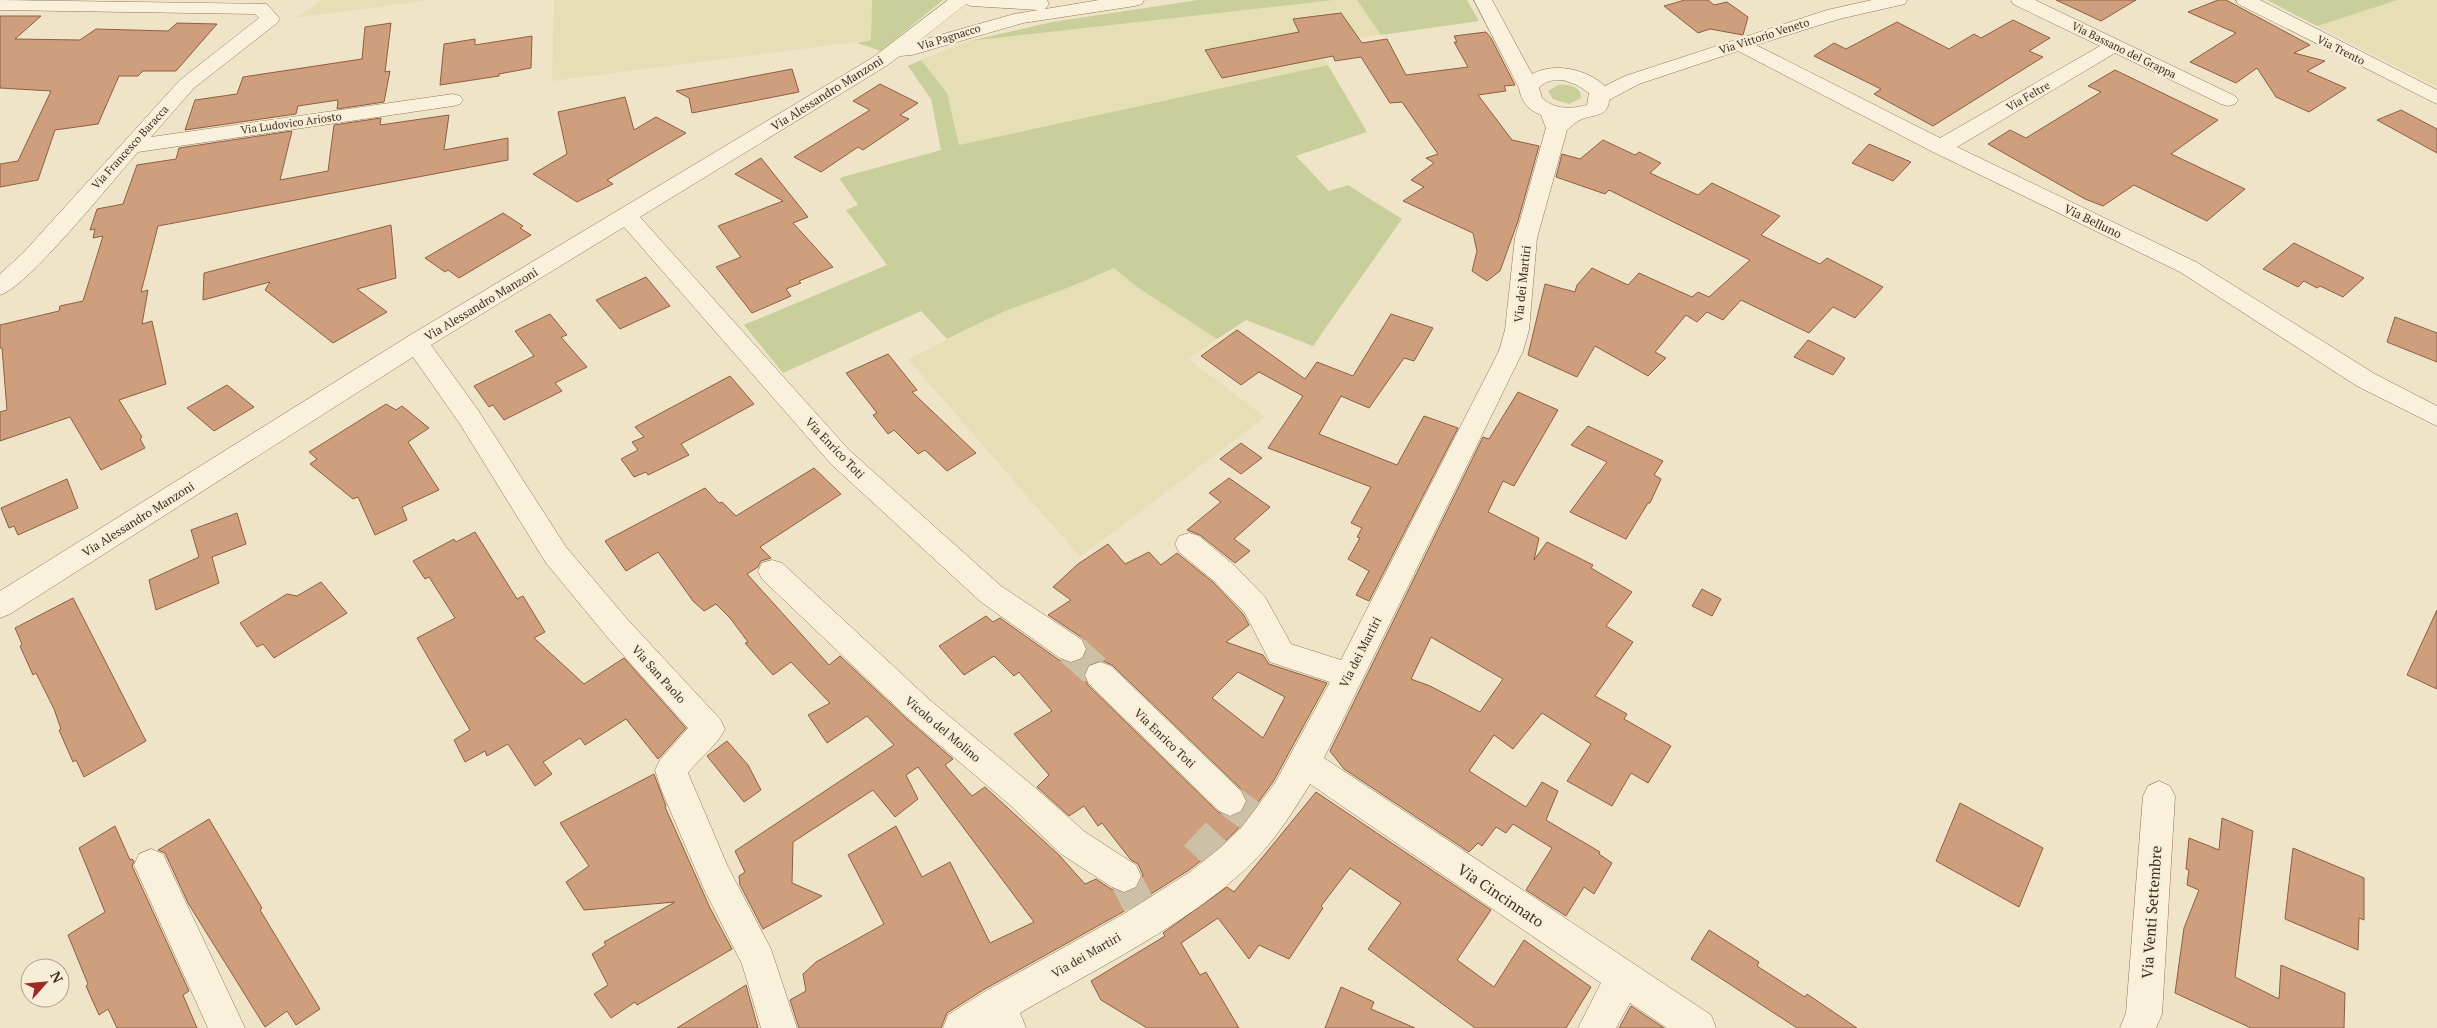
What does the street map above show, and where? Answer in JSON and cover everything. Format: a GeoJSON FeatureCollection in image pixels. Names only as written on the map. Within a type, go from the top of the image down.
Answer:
{"type":"FeatureCollection","features":[{"type":"Feature","properties":{"kind":"street","name":"Via Pagnacco"},"geometry":{"type":"LineString","coordinates":[[961,0],[992,13],[1021,18]]}},
{"type":"Feature","properties":{"kind":"street","name":"Via Alessandro Manzoni"},"geometry":{"type":"LineString","coordinates":[[0,606],[416,343],[627,217],[879,62],[961,0]]}},
{"type":"Feature","properties":{"kind":"street","name":"Via Pagnacco"},"geometry":{"type":"LineString","coordinates":[[971,0],[1109,4]]}},
{"type":"Feature","properties":{"kind":"street","name":"Via Pagnacco"},"geometry":{"type":"LineString","coordinates":[[879,62],[950,36],[1021,18],[1135,0]]}},
{"type":"Feature","properties":{"kind":"street"},"geometry":{"type":"LineString","coordinates":[[1483,0],[1529,88],[1533,102],[1560,118]]}},
{"type":"Feature","properties":{"kind":"street"},"geometry":{"type":"LineString","coordinates":[[1495,26],[1496,0]]}},
{"type":"Feature","properties":{"kind":"street","name":"Via Vittorio Veneto"},"geometry":{"type":"LineString","coordinates":[[1560,118],[1594,110],[1599,104],[1594,90],[1632,80],[1834,14],[1898,0]]}},
{"type":"Feature","properties":{"kind":"street","name":"Via Bassano del Grappa"},"geometry":{"type":"LineString","coordinates":[[2020,0],[2228,100]]}},
{"type":"Feature","properties":{"kind":"street","name":"Via Trento"},"geometry":{"type":"LineString","coordinates":[[2245,0],[2437,98]]}},
{"type":"Feature","properties":{"kind":"street","name":"Via Francesco Baracca"},"geometry":{"type":"LineString","coordinates":[[0,4],[260,8],[270,19],[187,84],[32,256],[0,287]]}},
{"type":"Feature","properties":{"kind":"street","name":"Via Belluno"},"geometry":{"type":"LineString","coordinates":[[1738,44],[1941,147],[2188,267],[2366,380],[2437,417]]}},
{"type":"Feature","properties":{"kind":"street","name":"Via Feltre"},"geometry":{"type":"LineString","coordinates":[[1941,147],[2115,45]]}},
{"type":"Feature","properties":{"kind":"street"},"geometry":{"type":"LineString","coordinates":[[1514,62],[1532,72],[1571,75],[1594,90]]}},
{"type":"Feature","properties":{"kind":"street"},"geometry":{"type":"LineString","coordinates":[[1529,88],[1536,79],[1552,75]]}},
{"type":"Feature","properties":{"kind":"street","name":"Via Ludovico Ariosto"},"geometry":{"type":"LineString","coordinates":[[129,147],[453,100]]}},
{"type":"Feature","properties":{"kind":"street","name":"Via dei Martiri"},"geometry":{"type":"LineString","coordinates":[[961,1028],[1002,1016],[1144,915],[1173,904],[1224,860],[1250,816],[1304,762],[1474,429],[1511,351],[1517,330],[1526,238],[1560,118]]}},
{"type":"Feature","properties":{"kind":"street","name":"Via Enrico Toti"},"geometry":{"type":"LineString","coordinates":[[627,217],[840,457],[991,594],[1071,649]]}},
{"type":"Feature","properties":{"kind":"street","name":"Via San Paolo"},"geometry":{"type":"LineString","coordinates":[[416,343],[469,417],[556,555],[618,629],[709,729],[691,745],[671,770],[677,789],[716,878],[736,913],[759,961],[779,1028]]}},
{"type":"Feature","properties":{"kind":"street"},"geometry":{"type":"LineString","coordinates":[[1189,544],[1225,574],[1255,605],[1281,653],[1348,675]]}},
{"type":"Feature","properties":{"kind":"street","name":"Vicolo del Molino"},"geometry":{"type":"LineString","coordinates":[[772,571],[920,710],[1021,795],[1073,843],[1124,876]]}},
{"type":"Feature","properties":{"kind":"street"},"geometry":{"type":"LineString","coordinates":[[0,588],[52,574]]}},
{"type":"Feature","properties":{"kind":"street","name":"Via Enrico Toti"},"geometry":{"type":"LineString","coordinates":[[1100,675],[1250,816]]}},
{"type":"Feature","properties":{"kind":"street","name":"Via Cincinnato"},"geometry":{"type":"LineString","coordinates":[[1304,762],[1698,1028]]}},
{"type":"Feature","properties":{"kind":"street","name":"Via Venti Settembre"},"geometry":{"type":"LineString","coordinates":[[2138,1028],[2144,1014],[2159,796]]}},
{"type":"Feature","properties":{"kind":"street"},"geometry":{"type":"LineString","coordinates":[[151,865],[227,1028]]}},
{"type":"Feature","properties":{"kind":"street"},"geometry":{"type":"LineString","coordinates":[[1596,1028],[1624,978]]}},
{"type":"Feature","properties":{"kind":"shaded area"},"geometry":{"type":"Polygon","coordinates":[[[321,0],[430,0],[296,18],[321,0]]]}},
{"type":"Feature","properties":{"kind":"shaded area"},"geometry":{"type":"Polygon","coordinates":[[[554,0],[872,0],[871,40],[552,81],[554,0]]]}},
{"type":"Feature","properties":{"kind":"shaded area"},"geometry":{"type":"Polygon","coordinates":[[[1334,0],[1357,0],[1381,35],[1316,45],[1328,65],[959,145],[947,93],[921,60],[969,41],[1334,0]]]}},
{"type":"Feature","properties":{"kind":"shaded area"},"geometry":{"type":"Polygon","coordinates":[[[2398,0],[2437,0],[2437,87],[2317,26],[2398,0]]]}},
{"type":"Feature","properties":{"kind":"shaded area"},"geometry":{"type":"Polygon","coordinates":[[[1114,268],[1137,287],[1217,339],[1188,359],[1265,417],[1080,557],[908,359],[1005,311],[1070,287],[1114,268]]]}},
{"type":"Feature","properties":{"kind":"green space"},"geometry":{"type":"Polygon","coordinates":[[[872,0],[943,0],[881,51],[857,43],[871,40],[872,0]]]}},
{"type":"Feature","properties":{"kind":"green space"},"geometry":{"type":"Polygon","coordinates":[[[1198,0],[1334,0],[969,41],[1052,22],[1198,0]]]}},
{"type":"Feature","properties":{"kind":"green space"},"geometry":{"type":"Polygon","coordinates":[[[1357,0],[1467,0],[1479,21],[1381,35],[1357,0]]]}},
{"type":"Feature","properties":{"kind":"green space"},"geometry":{"type":"Polygon","coordinates":[[[2267,0],[2398,0],[2317,26],[2267,0]]]}},
{"type":"Feature","properties":{"kind":"green space"},"geometry":{"type":"Polygon","coordinates":[[[921,60],[947,93],[959,145],[1328,65],[1367,132],[1296,156],[1329,191],[1348,185],[1402,219],[1313,346],[1246,320],[1217,339],[1137,287],[1114,268],[1070,287],[1005,311],[947,339],[921,311],[783,373],[744,325],[887,265],[846,210],[858,205],[839,178],[941,150],[931,99],[908,66],[921,60]]]}},
{"type":"Feature","properties":{"kind":"green space"},"geometry":{"type":"Polygon","coordinates":[[[1558,85],[1576,88],[1581,98],[1569,104],[1553,99],[1548,91],[1558,85]]]}},
{"type":"Feature","properties":{"kind":"building"},"geometry":{"type":"Polygon","coordinates":[[[1685,0],[1708,0],[1714,5],[1727,2],[1748,17],[1743,35],[1710,29],[1698,33],[1664,6],[1685,0]]]}},
{"type":"Feature","properties":{"kind":"building"},"geometry":{"type":"Polygon","coordinates":[[[2056,0],[2136,0],[2101,21],[2056,0]]]}},
{"type":"Feature","properties":{"kind":"building"},"geometry":{"type":"Polygon","coordinates":[[[2218,0],[2226,0],[2310,45],[2294,53],[2325,61],[2307,71],[2346,88],[2309,112],[2276,97],[2257,68],[2236,83],[2190,62],[2236,33],[2188,12],[2218,0]]]}},
{"type":"Feature","properties":{"kind":"building"},"geometry":{"type":"Polygon","coordinates":[[[1341,13],[1362,43],[1387,39],[1406,75],[1468,67],[1454,42],[1457,42],[1454,36],[1486,32],[1491,38],[1515,85],[1504,86],[1506,91],[1478,95],[1512,140],[1539,146],[1518,221],[1500,271],[1487,281],[1472,271],[1477,251],[1473,233],[1403,201],[1424,187],[1411,180],[1434,163],[1426,158],[1438,154],[1402,102],[1390,103],[1361,57],[1335,61],[1333,56],[1222,78],[1205,50],[1299,32],[1293,19],[1341,13]]]}},
{"type":"Feature","properties":{"kind":"building"},"geometry":{"type":"Polygon","coordinates":[[[0,16],[41,16],[15,39],[80,40],[96,29],[168,31],[177,23],[217,24],[176,71],[143,71],[138,76],[119,76],[98,124],[55,130],[38,180],[0,187],[0,164],[18,161],[51,91],[0,88],[0,16]]]}},
{"type":"Feature","properties":{"kind":"building"},"geometry":{"type":"Polygon","coordinates":[[[2013,20],[2050,38],[2029,51],[2043,57],[1933,126],[1874,94],[1881,89],[1814,56],[1834,43],[1846,49],[1897,22],[1949,49],[1974,34],[1981,38],[2013,20]]]}},
{"type":"Feature","properties":{"kind":"building"},"geometry":{"type":"Polygon","coordinates":[[[391,23],[385,72],[390,71],[384,102],[337,109],[338,100],[298,106],[296,114],[185,130],[195,100],[237,94],[243,77],[362,59],[365,27],[391,23]]]}},
{"type":"Feature","properties":{"kind":"building"},"geometry":{"type":"Polygon","coordinates":[[[532,36],[531,68],[499,74],[499,76],[440,85],[444,44],[475,39],[475,45],[532,36]]]}},
{"type":"Feature","properties":{"kind":"building"},"geometry":{"type":"Polygon","coordinates":[[[792,69],[799,92],[692,113],[689,98],[676,91],[792,69]]]}},
{"type":"Feature","properties":{"kind":"building"},"geometry":{"type":"Polygon","coordinates":[[[2115,70],[2218,120],[2171,154],[2245,189],[2207,221],[2134,185],[2103,206],[2085,199],[1988,144],[2010,130],[2026,138],[2101,92],[2088,86],[2115,70]]]}},
{"type":"Feature","properties":{"kind":"building"},"geometry":{"type":"Polygon","coordinates":[[[880,84],[918,103],[900,115],[909,119],[863,150],[858,147],[821,172],[794,157],[870,110],[853,101],[880,84]]]}},
{"type":"Feature","properties":{"kind":"building"},"geometry":{"type":"Polygon","coordinates":[[[625,97],[634,130],[656,117],[686,133],[607,180],[613,184],[577,202],[533,174],[567,154],[558,112],[625,97]]]}},
{"type":"Feature","properties":{"kind":"building"},"geometry":{"type":"Polygon","coordinates":[[[2401,110],[2437,129],[2437,153],[2377,120],[2401,110]]]}},
{"type":"Feature","properties":{"kind":"building"},"geometry":{"type":"Polygon","coordinates":[[[449,115],[444,150],[508,138],[508,160],[158,226],[141,292],[148,290],[142,324],[152,321],[166,384],[119,400],[142,437],[140,439],[145,448],[101,470],[70,417],[0,441],[0,412],[7,410],[2,348],[0,348],[0,325],[59,311],[60,306],[83,301],[103,236],[93,238],[95,229],[90,230],[97,209],[123,204],[137,165],[176,159],[179,148],[292,131],[280,180],[328,171],[334,125],[381,118],[380,125],[449,115]]]}},
{"type":"Feature","properties":{"kind":"building"},"geometry":{"type":"Polygon","coordinates":[[[1603,140],[1635,155],[1639,152],[1661,163],[1650,173],[1698,195],[1712,183],[1780,216],[1761,235],[1820,264],[1827,258],[1883,287],[1855,318],[1833,307],[1809,333],[1741,300],[1723,320],[1707,312],[1697,322],[1686,315],[1655,352],[1666,358],[1648,376],[1595,346],[1577,377],[1528,355],[1545,284],[1575,292],[1577,285],[1592,268],[1628,285],[1639,273],[1692,297],[1698,292],[1709,297],[1750,260],[1609,190],[1605,194],[1556,177],[1562,154],[1580,159],[1603,140]]]}},
{"type":"Feature","properties":{"kind":"building"},"geometry":{"type":"Polygon","coordinates":[[[1869,144],[1911,162],[1893,181],[1852,163],[1869,144]]]}},
{"type":"Feature","properties":{"kind":"building"},"geometry":{"type":"Polygon","coordinates":[[[761,158],[808,217],[793,223],[833,267],[799,281],[801,283],[786,289],[791,296],[752,313],[716,267],[741,257],[718,226],[783,201],[735,174],[761,158]]]}},
{"type":"Feature","properties":{"kind":"building"},"geometry":{"type":"Polygon","coordinates":[[[503,213],[523,226],[520,228],[531,235],[459,278],[448,270],[445,272],[425,258],[503,213]]]}},
{"type":"Feature","properties":{"kind":"building"},"geometry":{"type":"Polygon","coordinates":[[[391,225],[396,278],[357,289],[387,312],[333,343],[265,290],[270,282],[203,300],[204,273],[391,225]]]}},
{"type":"Feature","properties":{"kind":"building"},"geometry":{"type":"Polygon","coordinates":[[[2294,243],[2364,278],[2343,297],[2320,286],[2317,288],[2304,281],[2298,287],[2263,269],[2294,243]]]}},
{"type":"Feature","properties":{"kind":"building"},"geometry":{"type":"Polygon","coordinates":[[[646,277],[670,306],[620,329],[596,300],[646,277]]]}},
{"type":"Feature","properties":{"kind":"building"},"geometry":{"type":"Polygon","coordinates":[[[550,314],[567,335],[561,337],[587,367],[555,383],[562,391],[504,420],[493,405],[489,407],[474,386],[534,356],[515,331],[550,314]]]}},
{"type":"Feature","properties":{"kind":"building"},"geometry":{"type":"Polygon","coordinates":[[[1391,314],[1433,328],[1414,361],[1404,358],[1369,408],[1341,396],[1319,434],[1397,465],[1424,416],[1458,428],[1369,601],[1356,595],[1369,571],[1348,559],[1360,538],[1357,537],[1362,528],[1351,523],[1371,487],[1268,448],[1303,396],[1259,372],[1241,385],[1201,356],[1237,330],[1305,379],[1317,362],[1353,376],[1391,314]]]}},
{"type":"Feature","properties":{"kind":"building"},"geometry":{"type":"Polygon","coordinates":[[[2395,317],[2437,333],[2437,362],[2387,342],[2395,317]]]}},
{"type":"Feature","properties":{"kind":"building"},"geometry":{"type":"Polygon","coordinates":[[[1808,340],[1845,358],[1833,375],[1794,357],[1808,340]]]}},
{"type":"Feature","properties":{"kind":"building"},"geometry":{"type":"Polygon","coordinates":[[[888,354],[917,390],[912,392],[976,453],[947,471],[925,450],[918,454],[894,430],[888,434],[873,415],[877,413],[846,373],[888,354]]]}},
{"type":"Feature","properties":{"kind":"building"},"geometry":{"type":"Polygon","coordinates":[[[730,376],[754,404],[681,444],[689,455],[648,475],[646,472],[634,477],[621,459],[638,450],[632,442],[644,437],[635,427],[730,376]]]}},
{"type":"Feature","properties":{"kind":"building"},"geometry":{"type":"Polygon","coordinates":[[[227,385],[254,407],[214,431],[187,408],[227,385]]]}},
{"type":"Feature","properties":{"kind":"building"},"geometry":{"type":"Polygon","coordinates":[[[1518,392],[1558,410],[1514,486],[1503,481],[1488,512],[1539,538],[1534,560],[1547,542],[1593,565],[1591,568],[1632,592],[1606,626],[1633,642],[1595,696],[1627,714],[1624,719],[1671,746],[1648,783],[1631,773],[1612,806],[1567,781],[1591,744],[1542,713],[1513,749],[1494,735],[1469,771],[1526,807],[1542,782],[1558,791],[1546,820],[1600,852],[1599,854],[1612,863],[1594,894],[1584,887],[1566,916],[1526,890],[1552,848],[1513,824],[1506,833],[1496,827],[1482,846],[1478,843],[1469,852],[1344,769],[1330,751],[1483,437],[1489,439],[1518,392]],[[1431,637],[1411,679],[1430,686],[1480,712],[1503,679],[1431,637]]]}},
{"type":"Feature","properties":{"kind":"building"},"geometry":{"type":"Polygon","coordinates":[[[386,404],[396,410],[402,406],[429,428],[408,442],[439,490],[402,507],[407,520],[375,535],[358,497],[353,499],[310,464],[317,459],[309,452],[386,404]]]}},
{"type":"Feature","properties":{"kind":"building"},"geometry":{"type":"Polygon","coordinates":[[[1588,426],[1663,461],[1654,475],[1661,479],[1650,503],[1648,503],[1626,539],[1570,512],[1607,462],[1571,445],[1588,426]]]}},
{"type":"Feature","properties":{"kind":"building"},"geometry":{"type":"Polygon","coordinates":[[[1241,443],[1262,458],[1241,474],[1220,459],[1241,443]]]}},
{"type":"Feature","properties":{"kind":"building"},"geometry":{"type":"Polygon","coordinates":[[[814,468],[841,494],[760,547],[771,558],[761,561],[758,567],[747,574],[829,665],[840,656],[953,759],[945,765],[972,796],[985,787],[1059,855],[1085,884],[1096,879],[1111,889],[1125,894],[1138,888],[1143,875],[1138,864],[1131,860],[1102,823],[1098,826],[1084,806],[1069,816],[1037,787],[1049,775],[1014,734],[1052,711],[1019,672],[1014,676],[994,656],[964,675],[939,646],[986,616],[993,622],[1000,618],[1059,660],[1070,664],[1083,660],[1088,650],[1084,639],[1048,615],[1071,600],[1053,587],[1078,564],[1108,544],[1125,564],[1149,552],[1161,565],[1177,553],[1214,583],[1243,614],[1249,625],[1226,642],[1263,655],[1269,664],[1327,683],[1273,782],[1240,827],[1220,846],[1189,870],[1121,913],[983,990],[947,1013],[941,1028],[799,1028],[790,1000],[806,991],[803,974],[816,962],[884,924],[848,855],[896,826],[922,877],[950,862],[990,943],[1034,922],[918,767],[906,775],[918,799],[895,817],[873,790],[793,842],[792,883],[822,896],[763,929],[740,885],[739,876],[745,872],[735,851],[894,745],[867,716],[827,743],[808,715],[830,703],[791,662],[773,675],[745,643],[748,642],[730,618],[716,604],[704,611],[693,601],[658,552],[626,571],[605,541],[705,488],[719,503],[722,502],[736,516],[814,468]],[[1101,660],[1087,665],[1083,676],[1088,685],[1218,812],[1229,818],[1242,813],[1248,802],[1242,790],[1112,665],[1101,660]],[[1238,672],[1212,698],[1263,738],[1285,697],[1238,672]]]}},
{"type":"Feature","properties":{"kind":"building"},"geometry":{"type":"Polygon","coordinates":[[[1229,478],[1270,507],[1234,539],[1250,551],[1235,563],[1200,535],[1187,530],[1221,502],[1209,493],[1229,478]]]}},
{"type":"Feature","properties":{"kind":"building"},"geometry":{"type":"Polygon","coordinates":[[[67,479],[78,508],[18,535],[14,526],[9,528],[1,508],[67,479]]]}},
{"type":"Feature","properties":{"kind":"building"},"geometry":{"type":"Polygon","coordinates":[[[237,513],[246,544],[212,557],[219,583],[156,610],[149,580],[199,557],[191,530],[237,513]]]}},
{"type":"Feature","properties":{"kind":"building"},"geometry":{"type":"Polygon","coordinates":[[[475,532],[517,599],[523,596],[545,632],[534,638],[584,684],[624,658],[686,728],[658,759],[626,719],[585,745],[580,738],[543,762],[552,774],[535,786],[508,744],[487,756],[485,751],[465,762],[454,740],[470,730],[417,638],[455,618],[429,577],[425,579],[413,561],[454,539],[456,542],[475,532]]]}},
{"type":"Feature","properties":{"kind":"building"},"geometry":{"type":"Polygon","coordinates":[[[321,582],[347,613],[274,658],[263,644],[257,647],[240,623],[287,594],[297,596],[321,582]]]}},
{"type":"Feature","properties":{"kind":"building"},"geometry":{"type":"Polygon","coordinates":[[[1702,589],[1721,599],[1712,616],[1692,606],[1702,589]]]}},
{"type":"Feature","properties":{"kind":"building"},"geometry":{"type":"Polygon","coordinates":[[[73,598],[146,741],[84,777],[76,760],[73,762],[59,730],[61,729],[54,709],[36,673],[33,675],[20,646],[22,644],[15,628],[73,598]]]}},
{"type":"Feature","properties":{"kind":"building"},"geometry":{"type":"Polygon","coordinates":[[[2437,610],[2437,689],[2407,675],[2437,610]]]}},
{"type":"Feature","properties":{"kind":"building"},"geometry":{"type":"Polygon","coordinates":[[[727,741],[748,765],[761,790],[744,802],[707,756],[727,741]]]}},
{"type":"Feature","properties":{"kind":"building"},"geometry":{"type":"Polygon","coordinates":[[[654,774],[665,807],[710,908],[732,949],[637,1005],[635,1002],[611,1018],[594,994],[608,985],[592,954],[606,945],[604,942],[675,902],[584,910],[566,882],[589,866],[560,823],[654,774]]]}},
{"type":"Feature","properties":{"kind":"building"},"geometry":{"type":"Polygon","coordinates":[[[1316,792],[1491,910],[1457,960],[1494,987],[1524,940],[1591,987],[1566,1028],[1475,1028],[1368,949],[1401,903],[1350,868],[1321,906],[1323,908],[1289,959],[1259,945],[1249,959],[1218,918],[1181,943],[1200,975],[1206,972],[1239,1028],[1147,1028],[1101,1000],[1091,981],[1165,936],[1163,933],[1227,887],[1234,892],[1316,792]]]}},
{"type":"Feature","properties":{"kind":"building"},"geometry":{"type":"Polygon","coordinates":[[[1960,803],[2043,848],[2019,907],[1936,861],[1960,803]]]}},
{"type":"Feature","properties":{"kind":"building"},"geometry":{"type":"Polygon","coordinates":[[[2222,818],[2253,831],[2235,977],[2279,999],[2281,965],[2345,993],[2344,1028],[2251,1028],[2175,993],[2184,928],[2199,890],[2187,885],[2189,870],[2186,869],[2189,838],[2219,850],[2222,818]]]}},
{"type":"Feature","properties":{"kind":"building"},"geometry":{"type":"Polygon","coordinates":[[[209,819],[262,908],[260,910],[320,1009],[296,1025],[287,1011],[265,1027],[188,903],[165,853],[158,850],[209,819]]]}},
{"type":"Feature","properties":{"kind":"building"},"geometry":{"type":"Polygon","coordinates":[[[115,826],[130,860],[134,861],[132,866],[189,991],[183,995],[197,1028],[117,1028],[108,1009],[99,1015],[86,986],[88,984],[68,935],[105,912],[79,848],[115,826]]]}},
{"type":"Feature","properties":{"kind":"building"},"geometry":{"type":"Polygon","coordinates":[[[2293,848],[2364,878],[2364,920],[2359,918],[2358,950],[2285,919],[2293,848]]]}},
{"type":"Feature","properties":{"kind":"building"},"geometry":{"type":"Polygon","coordinates":[[[1709,930],[1759,962],[1757,966],[1805,997],[1807,994],[1857,1028],[1797,1028],[1691,959],[1709,930]]]}},
{"type":"Feature","properties":{"kind":"building"},"geometry":{"type":"Polygon","coordinates":[[[746,985],[758,1028],[677,1028],[746,985]]]}},
{"type":"Feature","properties":{"kind":"building"},"geometry":{"type":"Polygon","coordinates":[[[1341,987],[1374,1002],[1371,1009],[1415,1028],[1325,1028],[1341,987]]]}},
{"type":"Feature","properties":{"kind":"building"},"geometry":{"type":"Polygon","coordinates":[[[1631,1006],[1664,1028],[1619,1028],[1631,1006]]]}},
{"type":"Feature","properties":{"kind":"tunnel"},"geometry":{"type":"LineString","coordinates":[[1071,649],[1100,675]]}},
{"type":"Feature","properties":{"kind":"tunnel"},"geometry":{"type":"LineString","coordinates":[[1230,801],[1255,819]]}},
{"type":"Feature","properties":{"kind":"tunnel"},"geometry":{"type":"LineString","coordinates":[[1195,834],[1221,858]]}},
{"type":"Feature","properties":{"kind":"tunnel"},"geometry":{"type":"LineString","coordinates":[[1124,876],[1142,911]]}}]}
